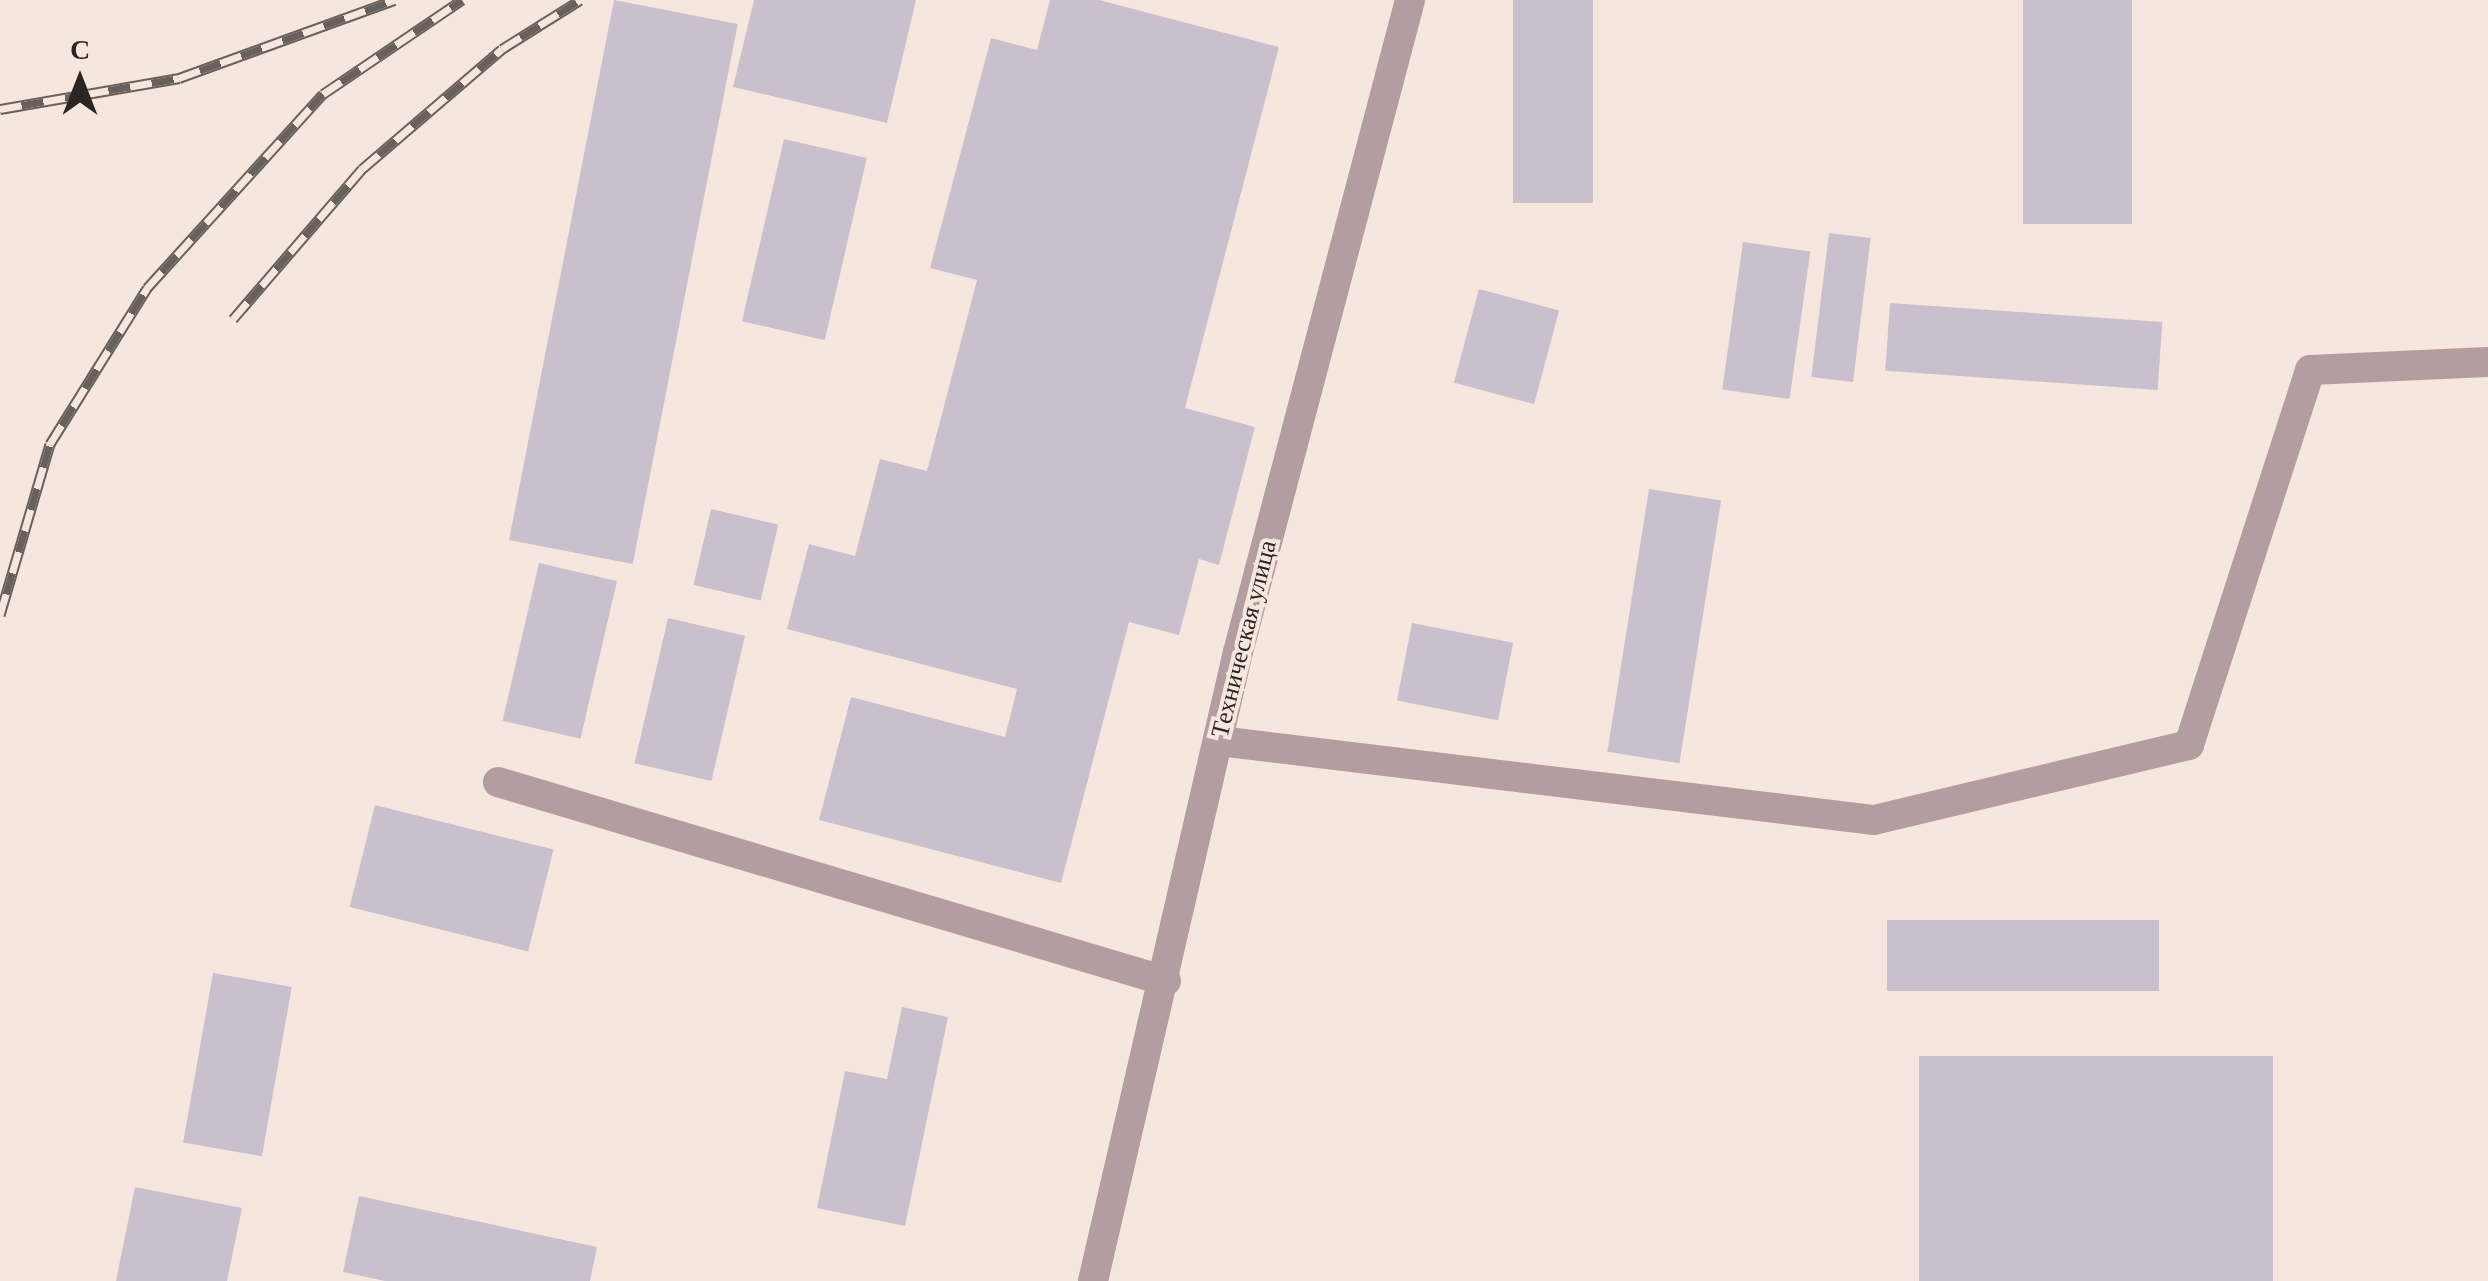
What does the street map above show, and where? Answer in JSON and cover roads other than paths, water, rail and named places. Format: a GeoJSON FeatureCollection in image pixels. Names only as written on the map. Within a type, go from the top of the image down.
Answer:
{"type":"FeatureCollection","features":[{"type":"Feature","properties":{"kind":"street","name":"Техническая улица"},"geometry":{"type":"LineString","coordinates":[[1094,1281],[1219,740],[1410,0]]}},
{"type":"Feature","properties":{"kind":"street"},"geometry":{"type":"LineString","coordinates":[[1219,740],[1874,820],[2189,745],[2310,370],[2488,362]]}},
{"type":"Feature","properties":{"kind":"street"},"geometry":{"type":"LineString","coordinates":[[498,782],[1166,982]]}},
{"type":"Feature","properties":{"kind":"railway"},"geometry":{"type":"LineString","coordinates":[[0,109],[179,78],[394,0]]}},
{"type":"Feature","properties":{"kind":"railway"},"geometry":{"type":"LineString","coordinates":[[0,615],[50,444],[147,288],[323,94],[462,0]]}},
{"type":"Feature","properties":{"kind":"railway"},"geometry":{"type":"LineString","coordinates":[[233,319],[362,169],[502,49],[580,0]]}}]}
